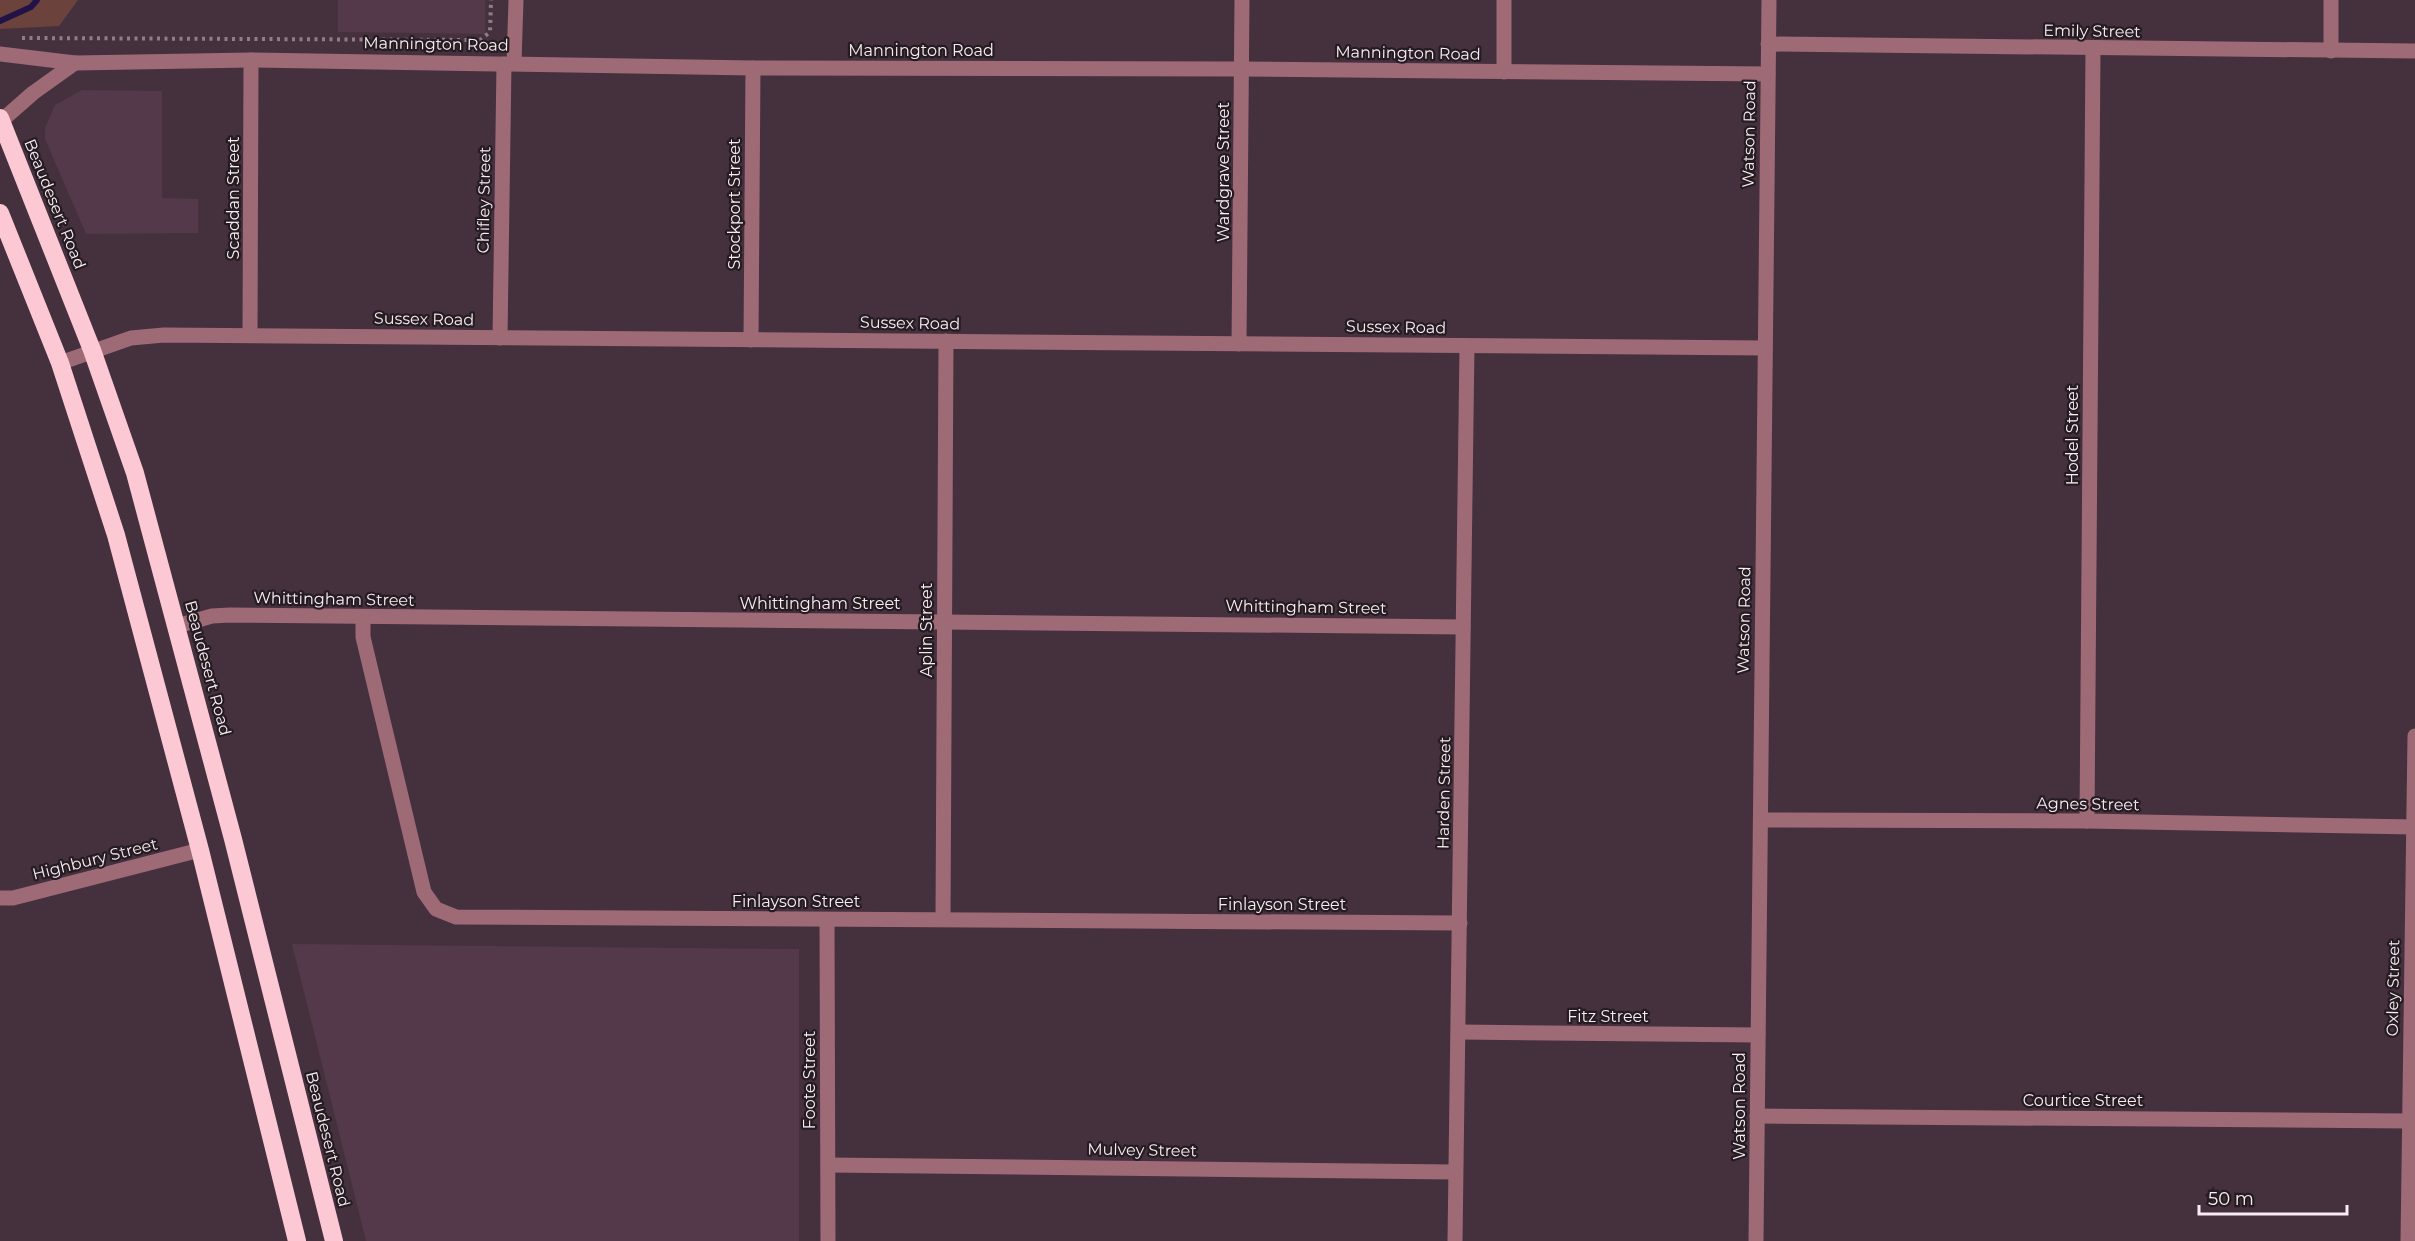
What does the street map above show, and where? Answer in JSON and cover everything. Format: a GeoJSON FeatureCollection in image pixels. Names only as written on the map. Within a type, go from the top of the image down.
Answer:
{"type":"FeatureCollection","features":[{"type":"Feature","properties":{"kind":"highway","name":"Beaudesert Road"},"geometry":{"type":"LineString","coordinates":[[1,120],[92,350],[135,473],[177,626],[334,1241]]}},
{"type":"Feature","properties":{"kind":"highway"},"geometry":{"type":"LineString","coordinates":[[0,213],[60,363],[116,535],[200,850],[297,1241]]}},
{"type":"Feature","properties":{"kind":"street","name":"Chifley Street"},"geometry":{"type":"LineString","coordinates":[[500,338],[509,63],[516,0]]}},
{"type":"Feature","properties":{"kind":"street","name":"Wardgrave Street"},"geometry":{"type":"LineString","coordinates":[[1239,344],[1242,0]]}},
{"type":"Feature","properties":{"kind":"street"},"geometry":{"type":"LineString","coordinates":[[1504,0],[1504,72]]}},
{"type":"Feature","properties":{"kind":"street","name":"Watson Road"},"geometry":{"type":"LineString","coordinates":[[1756,1241],[1769,0]]}},
{"type":"Feature","properties":{"kind":"street"},"geometry":{"type":"LineString","coordinates":[[2331,0],[2331,51]]}},
{"type":"Feature","properties":{"kind":"street","name":"Emily Street"},"geometry":{"type":"LineString","coordinates":[[1768,44],[2415,51]]}},
{"type":"Feature","properties":{"kind":"street","name":"Hodel Street"},"geometry":{"type":"LineString","coordinates":[[2087,821],[2093,49]]}},
{"type":"Feature","properties":{"kind":"street","name":"Mannington Road"},"geometry":{"type":"LineString","coordinates":[[0,54],[75,63],[251,60],[753,68],[1241,69],[1768,74]]}},
{"type":"Feature","properties":{"kind":"street","name":"Scaddan Street"},"geometry":{"type":"LineString","coordinates":[[250,336],[251,60]]}},
{"type":"Feature","properties":{"kind":"street"},"geometry":{"type":"LineString","coordinates":[[1,120],[33,93],[75,63]]}},
{"type":"Feature","properties":{"kind":"street","name":"Stockport Street"},"geometry":{"type":"LineString","coordinates":[[751,340],[753,68]]}},
{"type":"Feature","properties":{"kind":"street","name":"Sussex Road"},"geometry":{"type":"LineString","coordinates":[[60,363],[92,350],[144,336],[1765,348]]}},
{"type":"Feature","properties":{"kind":"street","name":"Aplin Street"},"geometry":{"type":"LineString","coordinates":[[943,919],[946,342]]}},
{"type":"Feature","properties":{"kind":"street","name":"Harden Street"},"geometry":{"type":"LineString","coordinates":[[1455,1241],[1467,346]]}},
{"type":"Feature","properties":{"kind":"street","name":"Whittingham Street"},"geometry":{"type":"LineString","coordinates":[[177,626],[212,616],[230,615],[1463,627]]}},
{"type":"Feature","properties":{"kind":"street","name":"Finlayson Street"},"geometry":{"type":"LineString","coordinates":[[363,618],[363,637],[424,892],[436,909],[456,917],[1460,923]]}},
{"type":"Feature","properties":{"kind":"street","name":"Oxley Street"},"geometry":{"type":"LineString","coordinates":[[2408,1241],[2415,736]]}},
{"type":"Feature","properties":{"kind":"street","name":"Agnes Street"},"geometry":{"type":"LineString","coordinates":[[1761,820],[2087,821],[2414,827]]}},
{"type":"Feature","properties":{"kind":"street","name":"Highbury Street"},"geometry":{"type":"LineString","coordinates":[[0,898],[13,898],[200,850]]}},
{"type":"Feature","properties":{"kind":"street","name":"Foote Street"},"geometry":{"type":"LineString","coordinates":[[827,920],[828,1241]]}},
{"type":"Feature","properties":{"kind":"street","name":"Fitz Street"},"geometry":{"type":"LineString","coordinates":[[1458,1032],[1758,1035]]}},
{"type":"Feature","properties":{"kind":"street","name":"Courtice Street"},"geometry":{"type":"LineString","coordinates":[[1757,1116],[2408,1121]]}},
{"type":"Feature","properties":{"kind":"street","name":"Mulvey Street"},"geometry":{"type":"LineString","coordinates":[[828,1165],[1455,1172]]}},
{"type":"Feature","properties":{"kind":"path"},"geometry":{"type":"LineString","coordinates":[[12,38],[480,40],[487,37],[490,32],[491,0]]}},
{"type":"Feature","properties":{"kind":"shaded area"},"geometry":{"type":"Polygon","coordinates":[[[0,0],[78,0],[59,26],[0,29],[0,0]]]}},
{"type":"Feature","properties":{"kind":"shaded area"},"geometry":{"type":"Polygon","coordinates":[[[338,0],[485,0],[485,34],[338,32],[338,0]]]}},
{"type":"Feature","properties":{"kind":"shaded area"},"geometry":{"type":"Polygon","coordinates":[[[82,90],[162,91],[162,198],[198,199],[198,233],[86,234],[45,139],[45,128],[55,105],[82,90]]]}},
{"type":"Feature","properties":{"kind":"shaded area"},"geometry":{"type":"Polygon","coordinates":[[[292,944],[799,949],[799,1241],[366,1241],[292,944]]]}},
{"type":"Feature","properties":{"kind":"waterway"},"geometry":{"type":"LineString","coordinates":[[0,21],[31,7],[37,0]]}}]}
